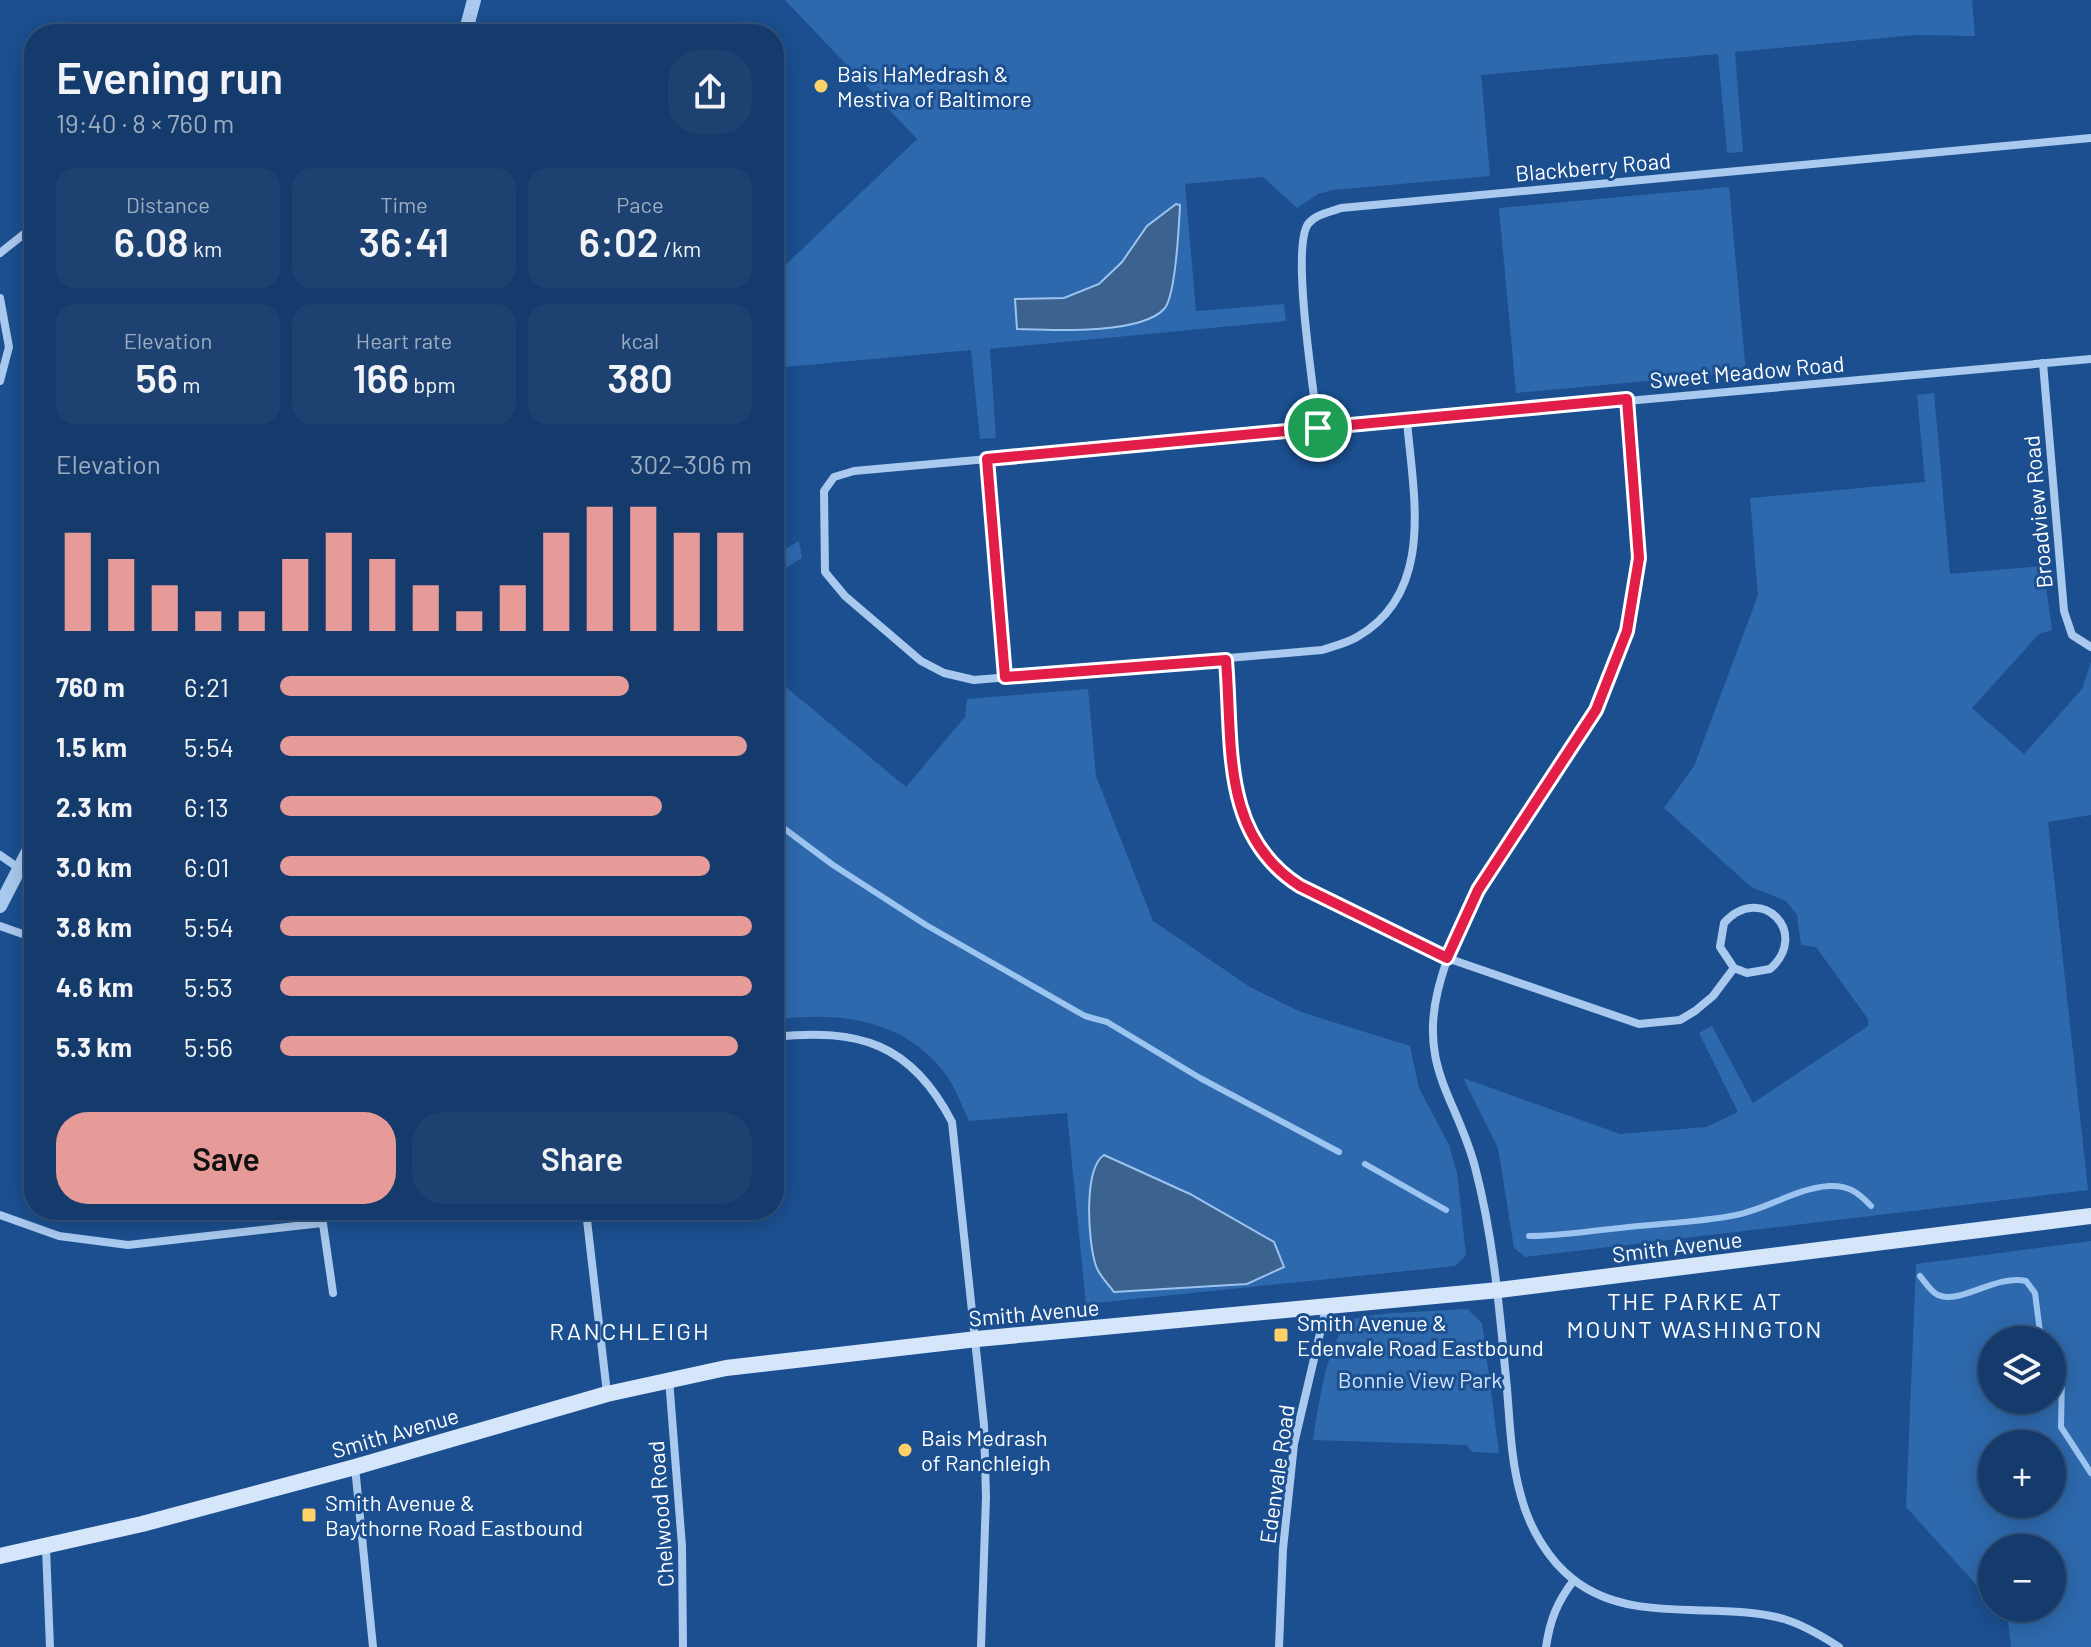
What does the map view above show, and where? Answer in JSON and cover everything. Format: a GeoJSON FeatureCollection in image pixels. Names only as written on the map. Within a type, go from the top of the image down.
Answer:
{"type":"FeatureCollection","features":[{"type":"Feature","properties":{"kind":"main road","name":"Smith Avenue"},"geometry":{"type":"LineString","coordinates":[[0,1556],[46,1548],[355,1467],[669,1378],[793,1359],[977,1339],[1499,1290],[2091,1216]]}},
{"type":"Feature","properties":{"kind":"street"},"geometry":{"type":"LineString","coordinates":[[468,24],[474,0]]}},
{"type":"Feature","properties":{"kind":"street","name":"Blackberry Road"},"geometry":{"type":"LineString","coordinates":[[1318,428],[1300,254],[1309,223],[1320,215],[1341,208],[2091,138]]}},
{"type":"Feature","properties":{"kind":"street"},"geometry":{"type":"LineString","coordinates":[[0,253],[24,234]]}},
{"type":"Feature","properties":{"kind":"street"},"geometry":{"type":"LineString","coordinates":[[0,298],[9,347],[0,381]]}},
{"type":"Feature","properties":{"kind":"street","name":"Sweet Meadow Road"},"geometry":{"type":"LineString","coordinates":[[1407,421],[1416,519],[1414,555],[1406,581],[1387,613],[1358,637],[1322,650],[974,680],[944,673],[921,661],[845,596],[825,572],[824,491],[834,477],[854,471],[2091,359]]}},
{"type":"Feature","properties":{"kind":"street","name":"Broadview Road"},"geometry":{"type":"LineString","coordinates":[[2043,363],[2064,611],[2072,635],[2091,647]]}},
{"type":"Feature","properties":{"kind":"street"},"geometry":{"type":"LineString","coordinates":[[1627,399],[1639,558],[1627,631],[1596,710],[1491,868],[1447,958],[1432,1022],[1436,1068],[1475,1167],[1499,1290],[1515,1475],[1521,1499],[1543,1545],[1574,1580],[1643,1606],[1783,1619],[1839,1647]]}},
{"type":"Feature","properties":{"kind":"street"},"geometry":{"type":"LineString","coordinates":[[987,459],[1005,677]]}},
{"type":"Feature","properties":{"kind":"street"},"geometry":{"type":"LineString","coordinates":[[1226,660],[1236,789],[1242,818],[1252,840],[1281,874],[1300,886],[1447,958],[1639,1024],[1680,1020],[1713,996],[1734,968]]}},
{"type":"Feature","properties":{"kind":"street"},"geometry":{"type":"LineString","coordinates":[[0,855],[17,867]]}},
{"type":"Feature","properties":{"kind":"street"},"geometry":{"type":"LineString","coordinates":[[0,906],[24,856]]}},
{"type":"Feature","properties":{"kind":"street"},"geometry":{"type":"LineString","coordinates":[[1754,907],[1774,914],[1786,937],[1779,961],[1760,973],[1734,968],[1720,947],[1724,923],[1742,908],[1754,907]]}},
{"type":"Feature","properties":{"kind":"street"},"geometry":{"type":"LineString","coordinates":[[0,926],[24,934]]}},
{"type":"Feature","properties":{"kind":"street"},"geometry":{"type":"LineString","coordinates":[[784,1036],[824,1033],[873,1043],[896,1054],[920,1072],[938,1095],[952,1122],[977,1339],[986,1497],[981,1647]]}},
{"type":"Feature","properties":{"kind":"street"},"geometry":{"type":"LineString","coordinates":[[0,1215],[59,1236],[128,1245],[322,1223]]}},
{"type":"Feature","properties":{"kind":"street"},"geometry":{"type":"LineString","coordinates":[[322,1220],[333,1293]]}},
{"type":"Feature","properties":{"kind":"street"},"geometry":{"type":"LineString","coordinates":[[587,1220],[607,1394]]}},
{"type":"Feature","properties":{"kind":"street","name":"Edenvale Road"},"geometry":{"type":"LineString","coordinates":[[1279,1647],[1283,1549],[1294,1444],[1326,1308]]}},
{"type":"Feature","properties":{"kind":"street","name":"Chelwood Road"},"geometry":{"type":"LineString","coordinates":[[669,1378],[682,1546],[683,1647]]}},
{"type":"Feature","properties":{"kind":"street"},"geometry":{"type":"LineString","coordinates":[[355,1467],[373,1647]]}},
{"type":"Feature","properties":{"kind":"street"},"geometry":{"type":"LineString","coordinates":[[46,1548],[50,1647]]}},
{"type":"Feature","properties":{"kind":"street"},"geometry":{"type":"LineString","coordinates":[[1546,1647],[1550,1620],[1559,1598],[1574,1580]]}},
{"type":"Feature","properties":{"kind":"green space"},"geometry":{"type":"Polygon","coordinates":[[[785,0],[1972,0],[1975,36],[1915,35],[1735,52],[1743,152],[1727,153],[1718,54],[1481,75],[1490,176],[1333,190],[1318,194],[1297,208],[1263,177],[1185,184],[1196,311],[1284,304],[1286,321],[990,349],[996,438],[980,439],[971,350],[784,367],[784,266],[917,139],[785,0]]]}},
{"type":"Feature","properties":{"kind":"green space"},"geometry":{"type":"Polygon","coordinates":[[[1729,187],[1746,372],[1516,393],[1499,208],[1729,187]]]}},
{"type":"Feature","properties":{"kind":"green space"},"geometry":{"type":"Polygon","coordinates":[[[1934,393],[1950,574],[2043,566],[2052,630],[2039,634],[1972,708],[2024,754],[2082,689],[2091,662],[2091,815],[2048,822],[2088,1190],[1525,1257],[1514,1248],[1498,1148],[1463,1078],[1620,1134],[1706,1127],[1738,1112],[1699,1033],[1712,1026],[1753,1103],[1868,1026],[1868,1019],[1816,947],[1801,945],[1797,915],[1786,901],[1751,887],[1664,808],[1694,766],[1758,595],[1750,498],[1925,482],[1917,395],[1934,393]]]}},
{"type":"Feature","properties":{"kind":"green space"},"geometry":{"type":"Polygon","coordinates":[[[799,541],[802,558],[784,569],[784,550],[799,541]]]}},
{"type":"Feature","properties":{"kind":"green space"},"geometry":{"type":"Polygon","coordinates":[[[784,685],[906,787],[965,717],[967,699],[1088,689],[1096,776],[1153,921],[1250,987],[1301,1012],[1410,1046],[1419,1088],[1449,1145],[1457,1173],[1466,1255],[1455,1266],[1086,1304],[1067,1113],[969,1121],[947,1076],[912,1042],[870,1023],[799,1017],[784,1019],[784,685]]]}},
{"type":"Feature","properties":{"kind":"green space"},"geometry":{"type":"Polygon","coordinates":[[[2091,1241],[2091,1647],[2011,1647],[2008,1622],[2066,1622],[2066,1534],[1978,1534],[1978,1587],[1906,1507],[1916,1264],[2091,1241]]]}},
{"type":"Feature","properties":{"kind":"green space","name":"Bonnie View Park"},"geometry":{"type":"Polygon","coordinates":[[[1467,1309],[1482,1323],[1499,1453],[1472,1452],[1467,1445],[1313,1440],[1325,1373],[1345,1326],[1355,1319],[1376,1315],[1467,1309]]]}},
{"type":"Feature","properties":{"kind":"shaded area"},"geometry":{"type":"Polygon","coordinates":[[[1176,204],[1180,205],[1176,260],[1164,309],[1136,323],[1116,327],[1017,329],[1015,299],[1064,298],[1099,284],[1122,262],[1147,226],[1176,204]]]}},
{"type":"Feature","properties":{"kind":"shaded area"},"geometry":{"type":"Polygon","coordinates":[[[1104,1155],[1190,1194],[1274,1242],[1284,1267],[1247,1284],[1114,1292],[1096,1266],[1089,1224],[1093,1175],[1104,1155]]]}},
{"type":"Feature","properties":{"kind":"waterway"},"geometry":{"type":"LineString","coordinates":[[784,828],[833,865],[926,925],[1085,1016],[1107,1022],[1200,1078],[1339,1152]]}},
{"type":"Feature","properties":{"kind":"waterway"},"geometry":{"type":"LineString","coordinates":[[1365,1164],[1446,1210]]}},
{"type":"Feature","properties":{"kind":"waterway"},"geometry":{"type":"LineString","coordinates":[[1529,1236],[1721,1218],[1829,1186],[1852,1190],[1871,1206]]}},
{"type":"Feature","properties":{"kind":"waterway"},"geometry":{"type":"LineString","coordinates":[[1920,1276],[1935,1294],[1947,1297],[2003,1282],[2026,1281],[2035,1293],[2039,1326]]}},
{"type":"Feature","properties":{"kind":"waterway"},"geometry":{"type":"LineString","coordinates":[[2061,1414],[2061,1427],[2091,1473]]}},
{"type":"Feature","properties":{"kind":"place","name":"Bais HaMedrash & Mestiva of Baltimore"},"geometry":{"type":"Point","coordinates":[821,86]}},
{"type":"Feature","properties":{"kind":"place","name":"Smith Avenue & Edenvale Road Eastbound"},"geometry":{"type":"Point","coordinates":[1281,1335]}},
{"type":"Feature","properties":{"kind":"place","name":"Bais Medrash of Ranchleigh"},"geometry":{"type":"Point","coordinates":[905,1450]}},
{"type":"Feature","properties":{"kind":"place","name":"Smith Avenue & Baythorne Road Eastbound"},"geometry":{"type":"Point","coordinates":[309,1515]}},
{"type":"Feature","properties":{"kind":"district","name":"THE PARKE AT MOUNT WASHINGTON"},"geometry":{"type":"Point","coordinates":[1695,1314]}},
{"type":"Feature","properties":{"kind":"district","name":"RANCHLEIGH"},"geometry":{"type":"Point","coordinates":[630,1330]}},
{"type":"Feature","properties":{"kind":"route"},"geometry":{"type":"LineString","coordinates":[[1627,399],[1639,558],[1627,631],[1596,710],[1574,748],[1497,857],[1463,920],[1447,958],[1300,886],[1281,874],[1252,840],[1242,818],[1236,789],[1226,660],[1005,677],[987,459],[1318,428],[1627,399]]}}]}
